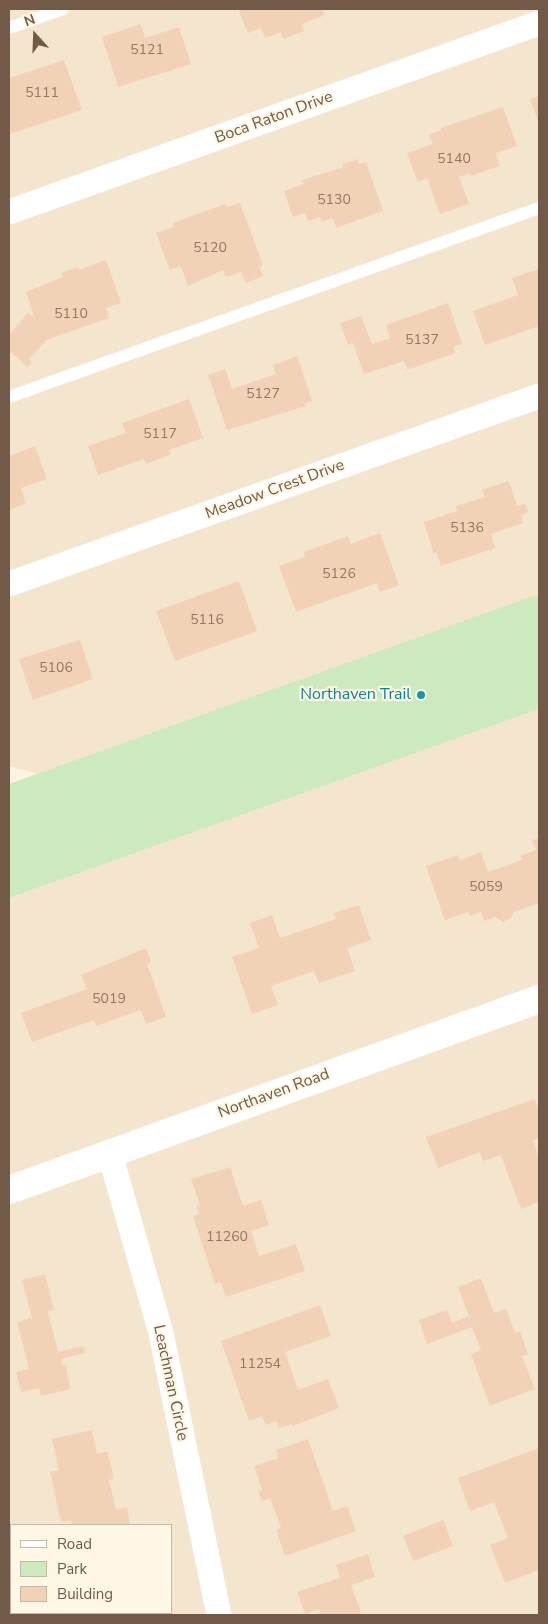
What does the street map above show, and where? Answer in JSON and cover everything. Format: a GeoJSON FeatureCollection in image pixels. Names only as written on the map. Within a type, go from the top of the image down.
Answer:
{"type":"FeatureCollection","features":[{"type":"Feature","properties":{"kind":"street","name":"Boca Raton Drive"},"geometry":{"type":"LineString","coordinates":[[9,212],[539,23]]}},
{"type":"Feature","properties":{"kind":"street","name":"Meadow Crest Drive"},"geometry":{"type":"LineString","coordinates":[[10,584],[539,396]]}},
{"type":"Feature","properties":{"kind":"street","name":"Northaven Road"},"geometry":{"type":"LineString","coordinates":[[9,1190],[539,999]]}},
{"type":"Feature","properties":{"kind":"street","name":"Leachman Circle"},"geometry":{"type":"LineString","coordinates":[[110,1154],[161,1333],[218,1615]]}},
{"type":"Feature","properties":{"kind":"lane"},"geometry":{"type":"LineString","coordinates":[[9,28],[63,9]]}},
{"type":"Feature","properties":{"kind":"lane"},"geometry":{"type":"LineString","coordinates":[[9,396],[539,208]]}},
{"type":"Feature","properties":{"kind":"shaded area"},"geometry":{"type":"Polygon","coordinates":[[[9,9],[539,9],[539,595],[38,774],[9,766],[9,9]]]}},
{"type":"Feature","properties":{"kind":"shaded area"},"geometry":{"type":"Polygon","coordinates":[[[539,709],[539,1615],[9,1615],[9,898],[539,709]]]}},
{"type":"Feature","properties":{"kind":"green space"},"geometry":{"type":"Polygon","coordinates":[[[539,594],[539,709],[9,898],[9,784],[539,594]]]}},
{"type":"Feature","properties":{"kind":"building"},"geometry":{"type":"Polygon","coordinates":[[[238,9],[322,9],[325,15],[302,24],[304,31],[283,39],[281,32],[265,38],[261,28],[248,33],[238,9]]]}},
{"type":"Feature","properties":{"kind":"building"},"geometry":{"type":"Polygon","coordinates":[[[141,24],[145,38],[179,27],[191,64],[118,87],[102,37],[141,24]]]}},
{"type":"Feature","properties":{"kind":"building"},"geometry":{"type":"Polygon","coordinates":[[[64,60],[82,110],[10,134],[9,78],[64,60]]]}},
{"type":"Feature","properties":{"kind":"building"},"geometry":{"type":"Polygon","coordinates":[[[539,96],[539,124],[530,99],[539,96]]]}},
{"type":"Feature","properties":{"kind":"building"},"geometry":{"type":"Polygon","coordinates":[[[503,107],[517,146],[496,153],[500,166],[470,176],[469,173],[459,177],[469,204],[440,214],[427,178],[418,182],[407,153],[433,144],[429,135],[441,130],[441,128],[503,107]]]}},
{"type":"Feature","properties":{"kind":"building"},"geometry":{"type":"Polygon","coordinates":[[[358,159],[359,164],[366,162],[383,211],[336,228],[333,218],[322,222],[320,217],[308,221],[305,213],[293,217],[284,191],[304,184],[302,180],[344,167],[342,164],[358,159]]]}},
{"type":"Feature","properties":{"kind":"building"},"geometry":{"type":"Polygon","coordinates":[[[240,203],[263,265],[259,267],[263,276],[246,283],[241,272],[226,277],[223,270],[188,286],[181,266],[170,270],[156,233],[174,227],[173,223],[225,204],[227,207],[240,203]]]}},
{"type":"Feature","properties":{"kind":"building"},"geometry":{"type":"Polygon","coordinates":[[[106,260],[121,303],[106,308],[109,318],[46,340],[29,359],[32,362],[28,367],[9,351],[9,335],[28,313],[34,317],[26,292],[63,277],[61,273],[78,267],[79,270],[106,260]]]}},
{"type":"Feature","properties":{"kind":"building"},"geometry":{"type":"Polygon","coordinates":[[[539,269],[539,326],[485,345],[473,311],[518,295],[512,278],[539,269]]]}},
{"type":"Feature","properties":{"kind":"building"},"geometry":{"type":"Polygon","coordinates":[[[448,303],[462,344],[453,347],[455,353],[407,370],[404,361],[364,374],[353,343],[348,345],[340,323],[361,316],[372,344],[390,338],[386,325],[448,303]]]}},
{"type":"Feature","properties":{"kind":"building"},"geometry":{"type":"Polygon","coordinates":[[[297,356],[312,401],[305,403],[306,406],[227,430],[208,375],[225,369],[232,389],[276,374],[273,365],[297,356]]]}},
{"type":"Feature","properties":{"kind":"building"},"geometry":{"type":"Polygon","coordinates":[[[189,399],[203,438],[169,450],[170,455],[146,464],[144,459],[98,475],[88,446],[126,433],[122,423],[189,399]]]}},
{"type":"Feature","properties":{"kind":"building"},"geometry":{"type":"Polygon","coordinates":[[[35,446],[47,479],[21,488],[26,503],[9,510],[9,456],[35,446]]]}},
{"type":"Feature","properties":{"kind":"building"},"geometry":{"type":"Polygon","coordinates":[[[509,481],[517,506],[525,504],[528,512],[521,515],[523,523],[491,534],[495,548],[441,566],[437,553],[434,554],[424,522],[457,511],[456,506],[485,497],[482,490],[509,481]]]}},
{"type":"Feature","properties":{"kind":"building"},"geometry":{"type":"Polygon","coordinates":[[[380,533],[399,585],[380,592],[377,583],[296,612],[279,566],[305,557],[304,552],[348,536],[351,544],[380,533]]]}},
{"type":"Feature","properties":{"kind":"building"},"geometry":{"type":"Polygon","coordinates":[[[239,581],[257,631],[175,661],[156,611],[239,581]]]}},
{"type":"Feature","properties":{"kind":"building"},"geometry":{"type":"Polygon","coordinates":[[[80,640],[93,679],[33,700],[19,659],[80,640]]]}},
{"type":"Feature","properties":{"kind":"building"},"geometry":{"type":"Polygon","coordinates":[[[539,838],[539,903],[514,912],[511,918],[503,922],[495,917],[484,921],[481,912],[469,916],[468,912],[445,920],[426,866],[458,855],[460,860],[481,852],[488,872],[522,860],[520,856],[536,850],[532,840],[539,838]]]}},
{"type":"Feature","properties":{"kind":"building"},"geometry":{"type":"Polygon","coordinates":[[[359,905],[371,940],[347,948],[355,971],[319,983],[314,971],[271,986],[278,1005],[252,1014],[232,957],[259,948],[250,923],[272,915],[280,938],[336,919],[334,913],[359,905]]]}},
{"type":"Feature","properties":{"kind":"building"},"geometry":{"type":"Polygon","coordinates":[[[146,948],[151,962],[147,963],[166,1017],[146,1024],[141,1010],[96,1026],[94,1020],[32,1042],[21,1013],[87,989],[81,975],[146,948]]]}},
{"type":"Feature","properties":{"kind":"building"},"geometry":{"type":"Polygon","coordinates":[[[535,1099],[539,1112],[539,1138],[533,1140],[539,1158],[539,1202],[521,1209],[501,1155],[483,1161],[480,1152],[438,1168],[426,1137],[535,1099]]]}},
{"type":"Feature","properties":{"kind":"building"},"geometry":{"type":"Polygon","coordinates":[[[230,1167],[243,1206],[261,1200],[269,1225],[251,1231],[259,1256],[296,1244],[305,1271],[226,1297],[221,1282],[215,1284],[193,1216],[199,1214],[197,1206],[200,1205],[191,1179],[230,1167]]]}},
{"type":"Feature","properties":{"kind":"building"},"geometry":{"type":"Polygon","coordinates":[[[45,1274],[54,1310],[48,1311],[58,1352],[83,1346],[85,1353],[61,1359],[62,1366],[66,1365],[70,1389],[41,1396],[39,1388],[21,1392],[16,1372],[29,1369],[17,1322],[32,1318],[22,1280],[45,1274]]]}},
{"type":"Feature","properties":{"kind":"building"},"geometry":{"type":"Polygon","coordinates":[[[481,1278],[494,1313],[506,1309],[515,1333],[520,1331],[528,1354],[522,1356],[535,1389],[490,1406],[471,1354],[481,1350],[472,1327],[427,1344],[419,1320],[447,1310],[452,1323],[469,1316],[458,1287],[481,1278]]]}},
{"type":"Feature","properties":{"kind":"building"},"geometry":{"type":"Polygon","coordinates":[[[320,1305],[331,1336],[285,1352],[298,1390],[328,1379],[339,1408],[293,1426],[292,1424],[279,1428],[276,1421],[266,1425],[262,1416],[249,1421],[221,1341],[320,1305]]]}},
{"type":"Feature","properties":{"kind":"building"},"geometry":{"type":"Polygon","coordinates":[[[92,1430],[97,1454],[107,1451],[114,1478],[109,1480],[116,1510],[127,1507],[130,1524],[72,1524],[71,1520],[61,1522],[50,1472],[59,1470],[52,1439],[92,1430]]]}},
{"type":"Feature","properties":{"kind":"building"},"geometry":{"type":"Polygon","coordinates":[[[308,1439],[333,1511],[347,1506],[356,1531],[285,1556],[276,1530],[281,1528],[270,1498],[262,1501],[258,1491],[262,1490],[254,1466],[278,1458],[276,1450],[308,1439]]]}},
{"type":"Feature","properties":{"kind":"building"},"geometry":{"type":"Polygon","coordinates":[[[539,1448],[539,1570],[505,1583],[490,1545],[508,1538],[494,1502],[470,1511],[458,1478],[539,1448]]]}},
{"type":"Feature","properties":{"kind":"building"},"geometry":{"type":"Polygon","coordinates":[[[443,1520],[453,1546],[413,1561],[403,1536],[443,1520]]]}},
{"type":"Feature","properties":{"kind":"building"},"geometry":{"type":"Polygon","coordinates":[[[368,1554],[375,1577],[351,1585],[362,1615],[321,1615],[319,1609],[305,1614],[297,1592],[340,1578],[336,1565],[368,1554]]]}},
{"type":"Feature","properties":{"kind":"building"},"geometry":{"type":"Polygon","coordinates":[[[88,1614],[144,1614],[144,1615],[88,1614]]]}},
{"type":"Feature","properties":{"kind":"place","name":"Northaven Trail"},"geometry":{"type":"Point","coordinates":[421,695]}}]}
